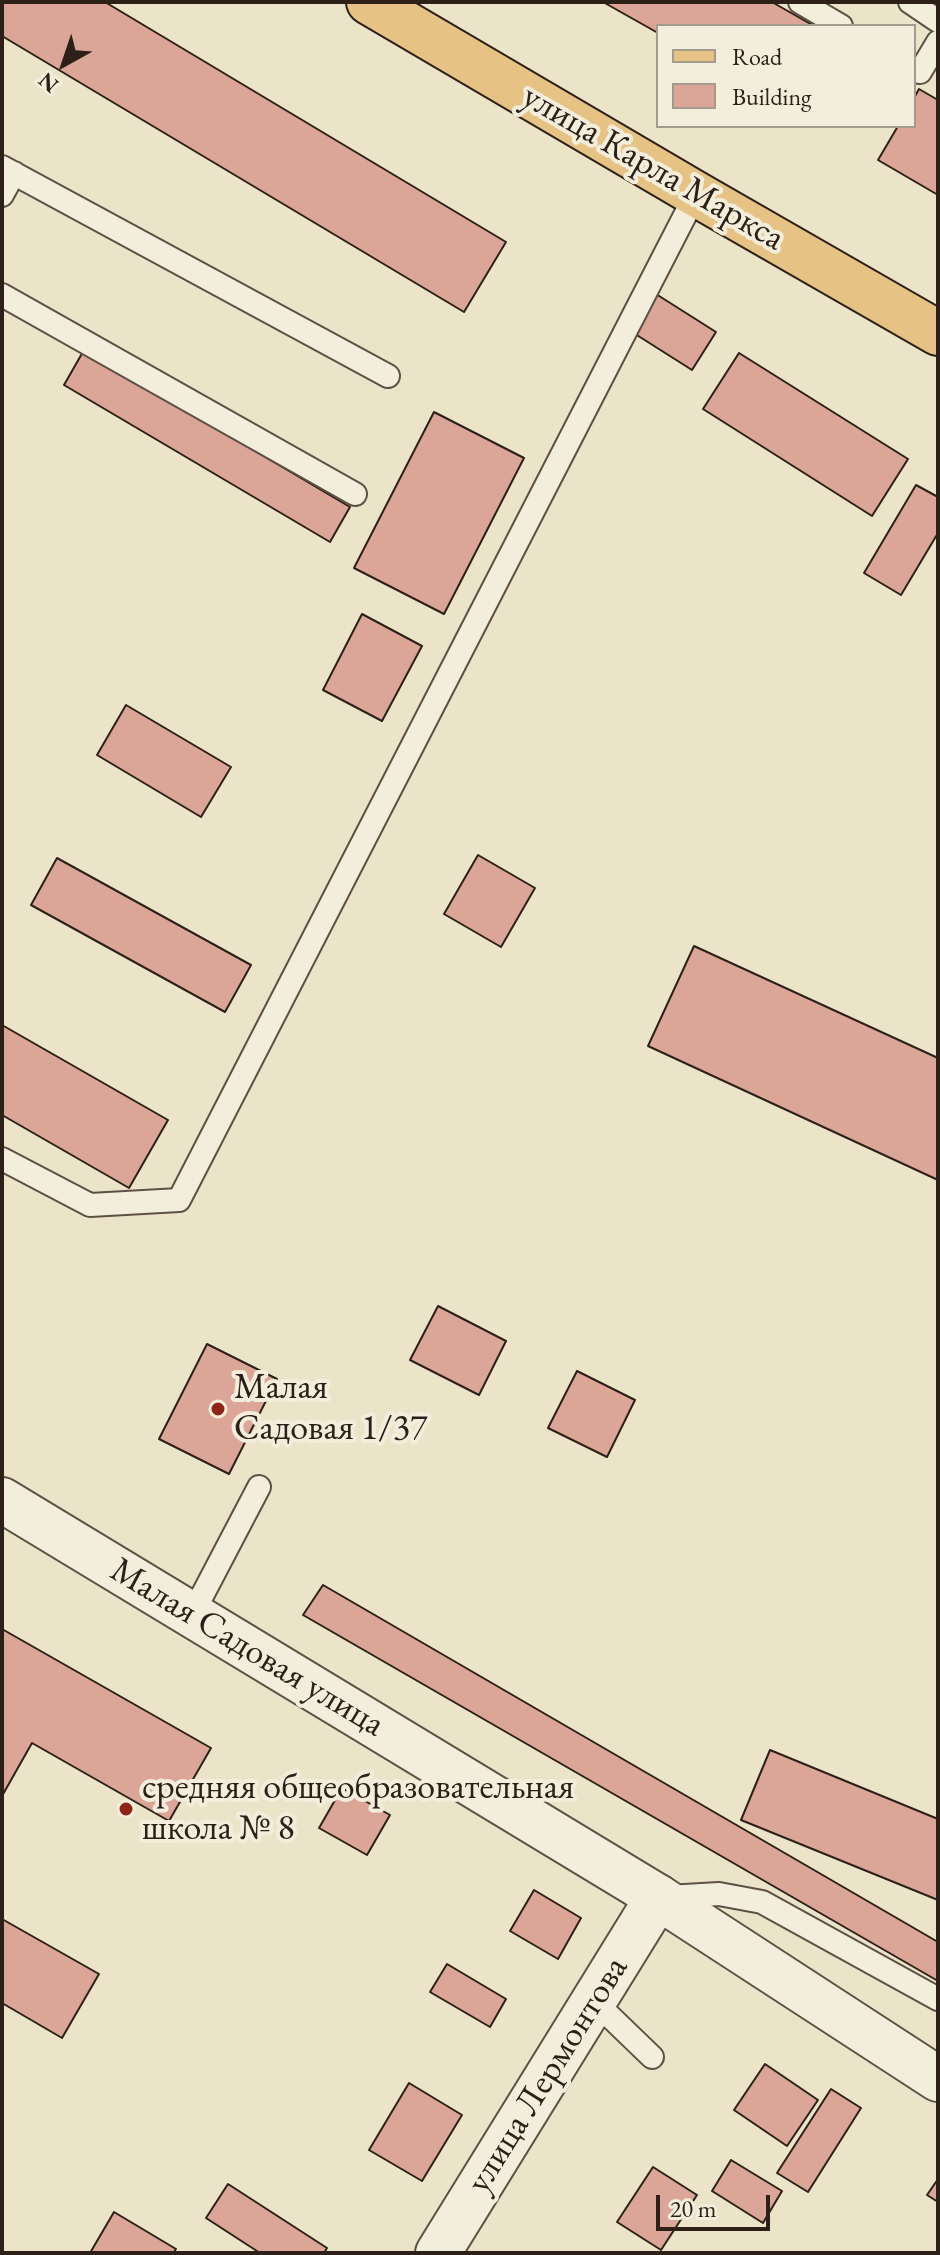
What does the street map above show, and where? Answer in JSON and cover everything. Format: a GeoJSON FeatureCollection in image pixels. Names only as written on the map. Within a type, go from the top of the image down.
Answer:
{"type":"FeatureCollection","features":[{"type":"Feature","properties":{"kind":"main road","name":"улица Карла Маркса"},"geometry":{"type":"LineString","coordinates":[[385,6],[696,194],[938,333]]}},
{"type":"Feature","properties":{"kind":"street","name":"Малая Садовая улица"},"geometry":{"type":"LineString","coordinates":[[2,1500],[658,1897],[938,2079]]}},
{"type":"Feature","properties":{"kind":"street","name":"улица Лермонтова"},"geometry":{"type":"LineString","coordinates":[[438,2253],[658,1897]]}},
{"type":"Feature","properties":{"kind":"lane"},"geometry":{"type":"LineString","coordinates":[[800,2],[838,24]]}},
{"type":"Feature","properties":{"kind":"lane"},"geometry":{"type":"LineString","coordinates":[[910,2],[938,21]]}},
{"type":"Feature","properties":{"kind":"lane"},"geometry":{"type":"LineString","coordinates":[[924,74],[938,42]]}},
{"type":"Feature","properties":{"kind":"lane"},"geometry":{"type":"LineString","coordinates":[[2,195],[8,170],[388,376]]}},
{"type":"Feature","properties":{"kind":"lane"},"geometry":{"type":"LineString","coordinates":[[2,1159],[90,1205],[179,1200],[696,194]]}},
{"type":"Feature","properties":{"kind":"lane"},"geometry":{"type":"LineString","coordinates":[[2,295],[355,494]]}},
{"type":"Feature","properties":{"kind":"lane"},"geometry":{"type":"LineString","coordinates":[[192,1615],[259,1487]]}},
{"type":"Feature","properties":{"kind":"lane"},"geometry":{"type":"LineString","coordinates":[[658,1897],[719,1894],[762,1902],[938,1999]]}},
{"type":"Feature","properties":{"kind":"lane"},"geometry":{"type":"LineString","coordinates":[[594,2001],[652,2057]]}},
{"type":"Feature","properties":{"kind":"building"},"geometry":{"type":"Polygon","coordinates":[[[2,2],[105,2],[506,242],[464,312],[2,36],[2,2]]]}},
{"type":"Feature","properties":{"kind":"building"},"geometry":{"type":"Polygon","coordinates":[[[603,2],[772,2],[810,24],[656,24],[656,32],[603,2]]]}},
{"type":"Feature","properties":{"kind":"building"},"geometry":{"type":"Polygon","coordinates":[[[919,89],[938,100],[938,195],[878,160],[897,128],[916,128],[916,94],[919,89]]]}},
{"type":"Feature","properties":{"kind":"building"},"geometry":{"type":"Polygon","coordinates":[[[656,294],[716,332],[692,370],[632,332],[656,294]]]}},
{"type":"Feature","properties":{"kind":"building"},"geometry":{"type":"Polygon","coordinates":[[[84,350],[350,507],[330,542],[64,385],[84,350]]]}},
{"type":"Feature","properties":{"kind":"building"},"geometry":{"type":"Polygon","coordinates":[[[739,353],[908,459],[872,516],[703,409],[739,353]]]}},
{"type":"Feature","properties":{"kind":"building"},"geometry":{"type":"Polygon","coordinates":[[[434,412],[524,458],[444,614],[354,568],[434,412]]]}},
{"type":"Feature","properties":{"kind":"building"},"geometry":{"type":"Polygon","coordinates":[[[916,485],[938,497],[938,533],[901,595],[864,573],[916,485]]]}},
{"type":"Feature","properties":{"kind":"building"},"geometry":{"type":"Polygon","coordinates":[[[362,614],[422,646],[382,721],[323,690],[362,614]]]}},
{"type":"Feature","properties":{"kind":"building"},"geometry":{"type":"Polygon","coordinates":[[[126,705],[231,767],[201,817],[97,755],[126,705]]]}},
{"type":"Feature","properties":{"kind":"building"},"geometry":{"type":"Polygon","coordinates":[[[478,855],[535,888],[501,947],[444,914],[478,855]]]}},
{"type":"Feature","properties":{"kind":"building"},"geometry":{"type":"Polygon","coordinates":[[[57,858],[251,965],[225,1012],[31,905],[57,858]]]}},
{"type":"Feature","properties":{"kind":"building"},"geometry":{"type":"Polygon","coordinates":[[[694,946],[938,1058],[938,1180],[648,1046],[694,946]]]}},
{"type":"Feature","properties":{"kind":"building"},"geometry":{"type":"Polygon","coordinates":[[[2,1025],[168,1120],[129,1188],[2,1115],[2,1025]]]}},
{"type":"Feature","properties":{"kind":"building"},"geometry":{"type":"Polygon","coordinates":[[[438,1306],[506,1341],[479,1395],[410,1360],[438,1306]]]}},
{"type":"Feature","properties":{"kind":"building","name":"Малая Садовая 1/37"},"geometry":{"type":"Polygon","coordinates":[[[207,1344],[277,1379],[229,1474],[159,1439],[207,1344]]]}},
{"type":"Feature","properties":{"kind":"building"},"geometry":{"type":"Polygon","coordinates":[[[577,1371],[635,1400],[607,1457],[548,1428],[577,1371]]]}},
{"type":"Feature","properties":{"kind":"building"},"geometry":{"type":"Polygon","coordinates":[[[323,1585],[938,1942],[938,1981],[303,1615],[323,1585]]]}},
{"type":"Feature","properties":{"kind":"building"},"geometry":{"type":"Polygon","coordinates":[[[2,1629],[211,1748],[169,1821],[32,1743],[2,1796],[2,1629]]]}},
{"type":"Feature","properties":{"kind":"building"},"geometry":{"type":"Polygon","coordinates":[[[770,1750],[938,1819],[938,1900],[741,1820],[770,1750]]]}},
{"type":"Feature","properties":{"kind":"building"},"geometry":{"type":"Polygon","coordinates":[[[342,1788],[390,1815],[367,1855],[319,1828],[342,1788]]]}},
{"type":"Feature","properties":{"kind":"building"},"geometry":{"type":"Polygon","coordinates":[[[534,1890],[581,1918],[558,1959],[510,1931],[534,1890]]]}},
{"type":"Feature","properties":{"kind":"building"},"geometry":{"type":"Polygon","coordinates":[[[2,1919],[99,1974],[62,2038],[2,2003],[2,1919]]]}},
{"type":"Feature","properties":{"kind":"building"},"geometry":{"type":"Polygon","coordinates":[[[447,1964],[506,1999],[490,2027],[430,1992],[447,1964]]]}},
{"type":"Feature","properties":{"kind":"building"},"geometry":{"type":"Polygon","coordinates":[[[765,2064],[818,2100],[787,2146],[734,2110],[765,2064]]]}},
{"type":"Feature","properties":{"kind":"building"},"geometry":{"type":"Polygon","coordinates":[[[409,2083],[462,2115],[422,2181],[369,2150],[409,2083]]]}},
{"type":"Feature","properties":{"kind":"building"},"geometry":{"type":"Polygon","coordinates":[[[831,2089],[861,2108],[808,2192],[777,2173],[831,2089]]]}},
{"type":"Feature","properties":{"kind":"building"},"geometry":{"type":"Polygon","coordinates":[[[731,2160],[782,2191],[763,2223],[712,2191],[731,2160]]]}},
{"type":"Feature","properties":{"kind":"building"},"geometry":{"type":"Polygon","coordinates":[[[653,2167],[697,2195],[661,2250],[617,2222],[653,2167]]]}},
{"type":"Feature","properties":{"kind":"building"},"geometry":{"type":"Polygon","coordinates":[[[938,2179],[938,2202],[927,2195],[938,2179]]]}},
{"type":"Feature","properties":{"kind":"building"},"geometry":{"type":"Polygon","coordinates":[[[228,2184],[327,2248],[324,2253],[260,2253],[206,2218],[228,2184]]]}},
{"type":"Feature","properties":{"kind":"building"},"geometry":{"type":"Polygon","coordinates":[[[114,2212],[176,2249],[173,2253],[90,2253],[114,2212]]]}},
{"type":"Feature","properties":{"kind":"place","name":"Малая Садовая 1/37"},"geometry":{"type":"Point","coordinates":[218,1409]}},
{"type":"Feature","properties":{"kind":"place","name":"средняя общеобразовательная школа № 8"},"geometry":{"type":"Point","coordinates":[126,1809]}}]}
